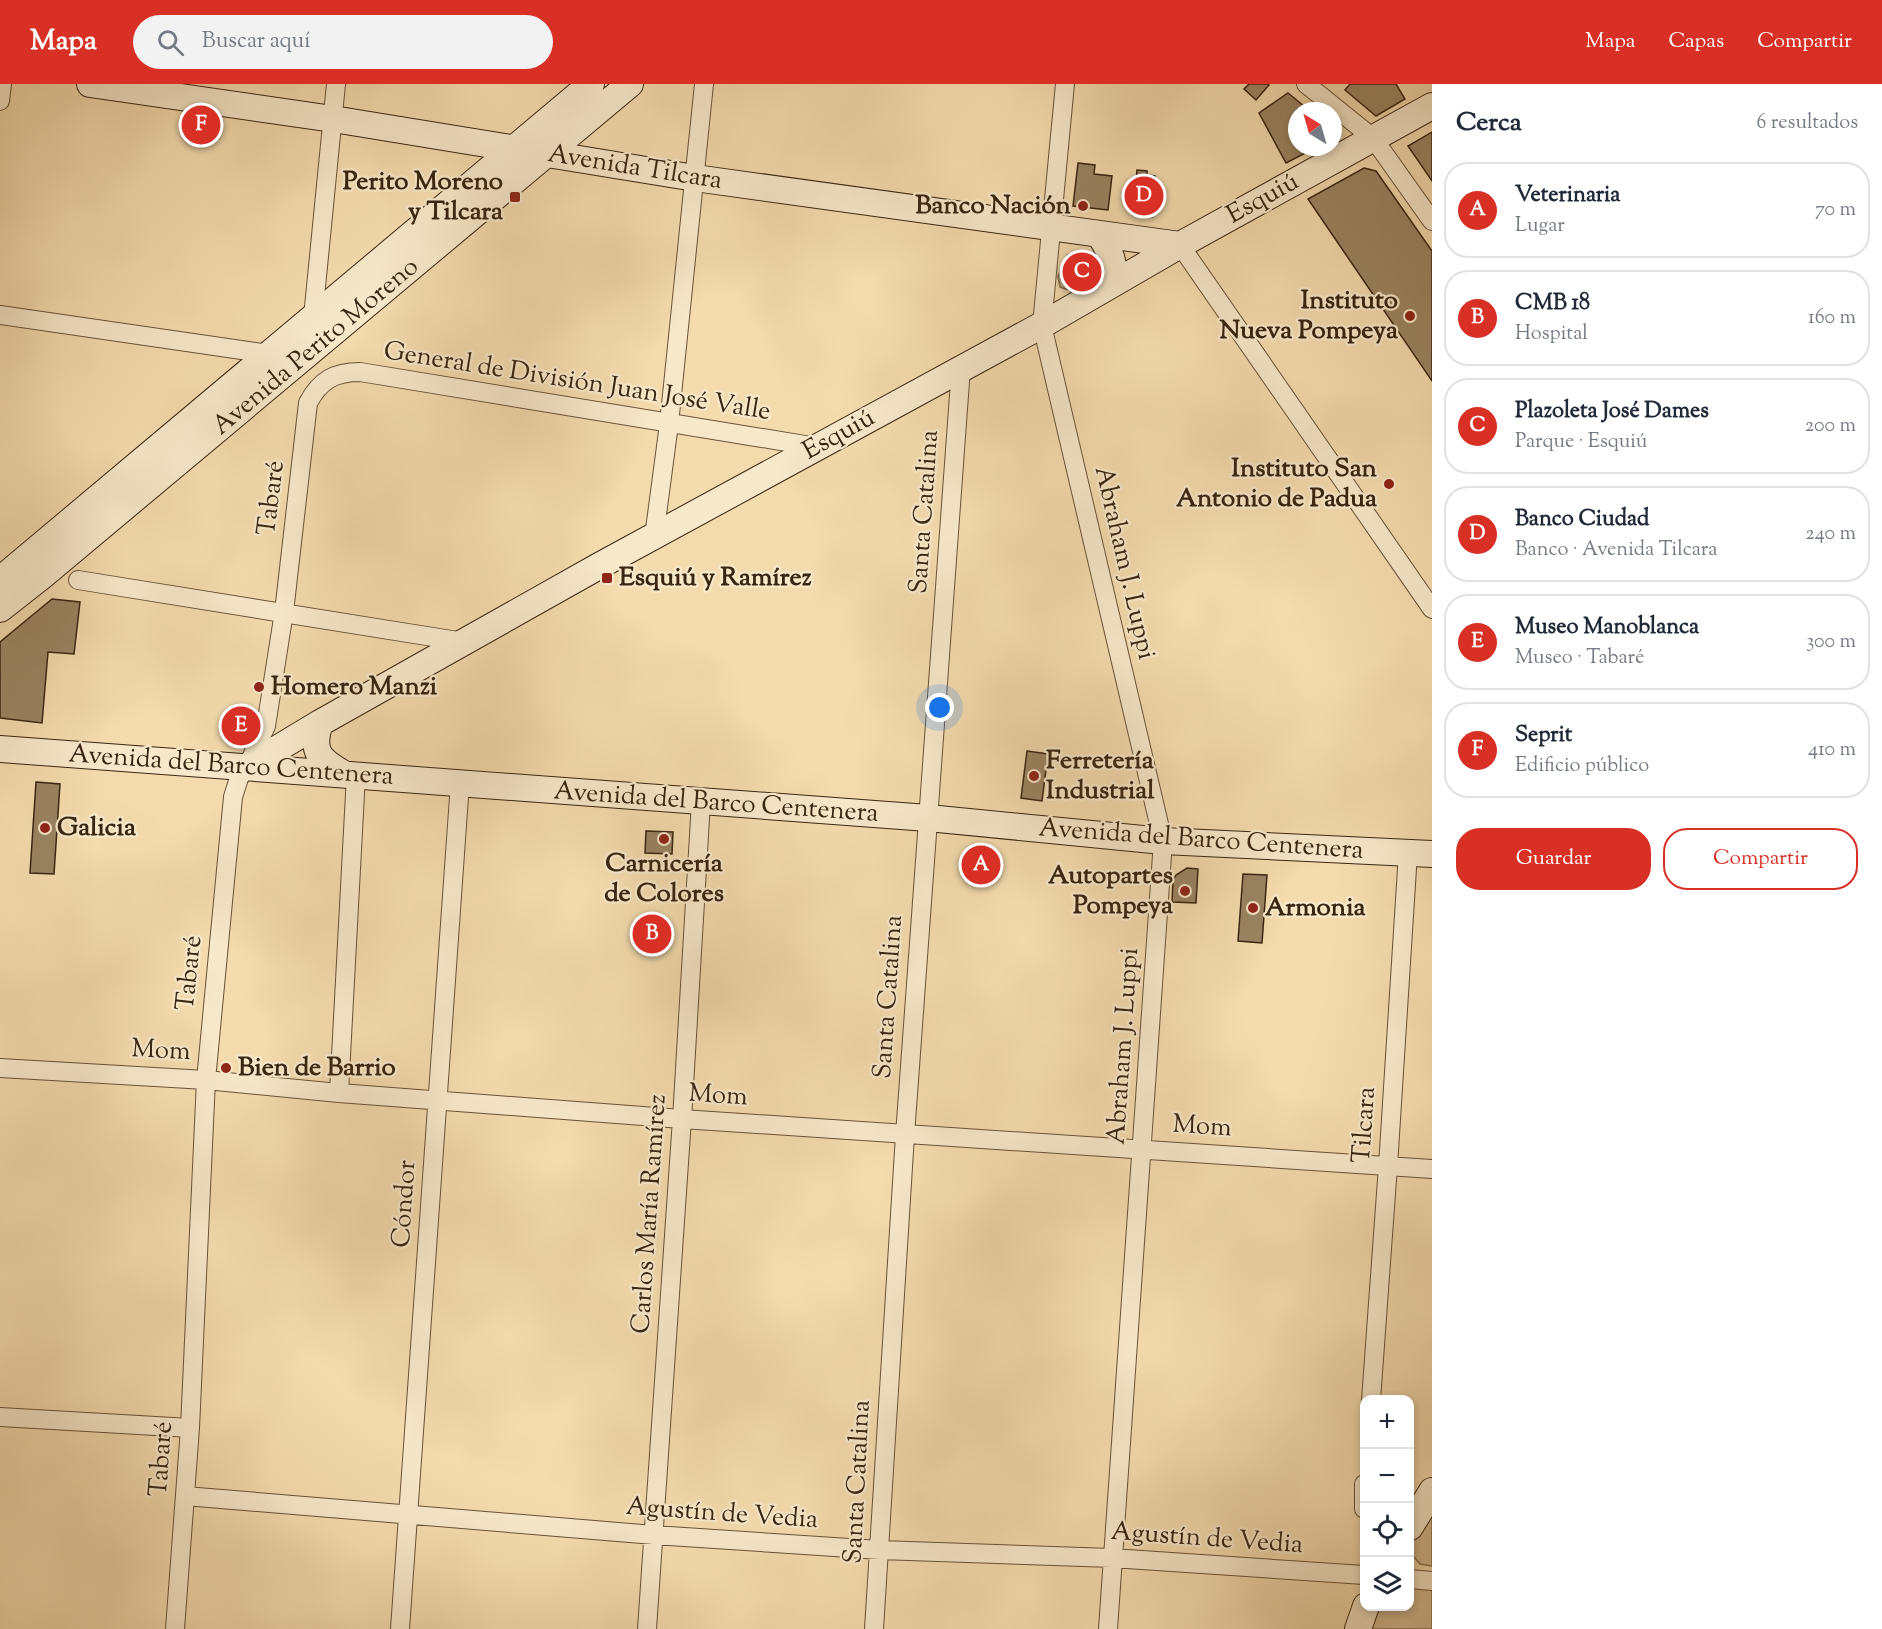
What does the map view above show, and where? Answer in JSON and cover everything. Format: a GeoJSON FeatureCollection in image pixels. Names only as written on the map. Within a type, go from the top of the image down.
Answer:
{"type":"FeatureCollection","features":[{"type":"Feature","properties":{"kind":"main road","name":"Avenida Tilcara"},"geometry":{"type":"LineString","coordinates":[[90,84],[333,119],[511,150],[695,178],[1180,245]]}},
{"type":"Feature","properties":{"kind":"main road","name":"Avenida Perito Moreno"},"geometry":{"type":"LineString","coordinates":[[5,571],[269,354],[591,84]]}},
{"type":"Feature","properties":{"kind":"main road","name":"Avenida Perito Moreno"},"geometry":{"type":"LineString","coordinates":[[0,609],[630,84]]}},
{"type":"Feature","properties":{"kind":"main road","name":"Esquiú"},"geometry":{"type":"LineString","coordinates":[[247,766],[464,642],[1042,325],[1180,245],[1432,106]]}},
{"type":"Feature","properties":{"kind":"main road"},"geometry":{"type":"LineString","coordinates":[[1099,234],[1109,249],[1113,261],[1114,274],[1111,285]]}},
{"type":"Feature","properties":{"kind":"main road"},"geometry":{"type":"LineString","coordinates":[[320,723],[315,738],[317,751],[329,765],[350,775]]}},
{"type":"Feature","properties":{"kind":"main road","name":"Avenida del Barco Centenera"},"geometry":{"type":"LineString","coordinates":[[0,749],[928,818],[1163,841],[1420,854]]}},
{"type":"Feature","properties":{"kind":"main road"},"geometry":{"type":"LineString","coordinates":[[1414,1520],[1432,1491]]}},
{"type":"Feature","properties":{"kind":"main road"},"geometry":{"type":"LineString","coordinates":[[1358,1629],[1364,1611]]}},
{"type":"Feature","properties":{"kind":"street"},"geometry":{"type":"LineString","coordinates":[[0,102],[2,84]]}},
{"type":"Feature","properties":{"kind":"street"},"geometry":{"type":"LineString","coordinates":[[313,317],[336,84]]}},
{"type":"Feature","properties":{"kind":"street"},"geometry":{"type":"LineString","coordinates":[[654,537],[669,424],[704,84]]}},
{"type":"Feature","properties":{"kind":"street","name":"Abraham J. Luppi"},"geometry":{"type":"LineString","coordinates":[[1065,84],[1042,325],[1163,841],[1108,1629]]}},
{"type":"Feature","properties":{"kind":"street"},"geometry":{"type":"LineString","coordinates":[[1306,84],[1372,138],[1432,221]]}},
{"type":"Feature","properties":{"kind":"street"},"geometry":{"type":"LineString","coordinates":[[1180,245],[1432,609]]}},
{"type":"Feature","properties":{"kind":"street"},"geometry":{"type":"LineString","coordinates":[[0,315],[269,354]]}},
{"type":"Feature","properties":{"kind":"street","name":"Santa Catalina"},"geometry":{"type":"LineString","coordinates":[[874,1629],[905,1135],[961,368]]}},
{"type":"Feature","properties":{"kind":"street","name":"General de División Juan José Valle"},"geometry":{"type":"LineString","coordinates":[[330,378],[345,372],[360,372],[817,447]]}},
{"type":"Feature","properties":{"kind":"street","name":"Tabaré"},"geometry":{"type":"LineString","coordinates":[[175,1629],[190,1428],[206,1080],[233,797],[239,778],[266,726],[284,612],[308,403],[316,388],[330,378]]}},
{"type":"Feature","properties":{"kind":"street"},"geometry":{"type":"LineString","coordinates":[[78,580],[464,642]]}},
{"type":"Feature","properties":{"kind":"street"},"geometry":{"type":"LineString","coordinates":[[339,1093],[350,775]]}},
{"type":"Feature","properties":{"kind":"street","name":"Cóndor"},"geometry":{"type":"LineString","coordinates":[[400,1629],[460,783]]}},
{"type":"Feature","properties":{"kind":"street","name":"Carlos María Ramírez"},"geometry":{"type":"LineString","coordinates":[[647,1629],[701,802]]}},
{"type":"Feature","properties":{"kind":"street","name":"Tilcara"},"geometry":{"type":"LineString","coordinates":[[1371,1395],[1388,1166],[1420,854]]}},
{"type":"Feature","properties":{"kind":"street","name":"Mom"},"geometry":{"type":"LineString","coordinates":[[0,1068],[206,1080],[438,1101],[905,1135],[1432,1169]]}},
{"type":"Feature","properties":{"kind":"street"},"geometry":{"type":"LineString","coordinates":[[0,1417],[190,1428]]}},
{"type":"Feature","properties":{"kind":"street","name":"Agustín de Vedia"},"geometry":{"type":"LineString","coordinates":[[185,1496],[654,1535],[880,1550],[1112,1557],[1360,1575]]}},
{"type":"Feature","properties":{"kind":"street"},"geometry":{"type":"LineString","coordinates":[[1414,1579],[1432,1581]]}},
{"type":"Feature","properties":{"kind":"shaded area"},"geometry":{"type":"Polygon","coordinates":[[[1077,252],[1103,256],[1103,275],[1077,289],[1060,287],[1058,276],[1067,255],[1077,252]]]}},
{"type":"Feature","properties":{"kind":"shaded area"},"geometry":{"type":"Polygon","coordinates":[[[1432,1508],[1432,1566],[1420,1564],[1414,1557],[1414,1537],[1432,1508]]]}},
{"type":"Feature","properties":{"kind":"shaded area"},"geometry":{"type":"Polygon","coordinates":[[[1414,1585],[1432,1587],[1432,1629],[1368,1629],[1375,1611],[1414,1611],[1414,1585]]]}},
{"type":"Feature","properties":{"kind":"building"},"geometry":{"type":"Polygon","coordinates":[[[1249,84],[1269,85],[1256,100],[1244,89],[1249,84]]]}},
{"type":"Feature","properties":{"kind":"building"},"geometry":{"type":"Polygon","coordinates":[[[1350,84],[1396,84],[1405,99],[1376,116],[1345,90],[1350,84]]]}},
{"type":"Feature","properties":{"kind":"building"},"geometry":{"type":"Polygon","coordinates":[[[1288,93],[1299,102],[1288,102],[1288,156],[1300,156],[1286,163],[1259,113],[1288,93]]]}},
{"type":"Feature","properties":{"kind":"building"},"geometry":{"type":"Polygon","coordinates":[[[1432,132],[1432,181],[1408,146],[1432,132]]]}},
{"type":"Feature","properties":{"kind":"building"},"geometry":{"type":"Polygon","coordinates":[[[1078,163],[1095,165],[1094,174],[1112,176],[1108,210],[1073,206],[1078,163]]]}},
{"type":"Feature","properties":{"kind":"building","name":"Instituto Nueva Pompeya"},"geometry":{"type":"Polygon","coordinates":[[[1364,168],[1376,171],[1432,251],[1432,381],[1308,199],[1364,168]]]}},
{"type":"Feature","properties":{"kind":"building"},"geometry":{"type":"Polygon","coordinates":[[[1137,170],[1147,171],[1147,175],[1155,176],[1152,217],[1133,215],[1137,170]]]}},
{"type":"Feature","properties":{"kind":"building"},"geometry":{"type":"Polygon","coordinates":[[[52,599],[80,602],[74,654],[48,652],[42,723],[0,718],[0,642],[52,599]]]}},
{"type":"Feature","properties":{"kind":"building","name":"Ferretería Industrial"},"geometry":{"type":"Polygon","coordinates":[[[1027,751],[1048,754],[1042,801],[1021,798],[1027,751]]]}},
{"type":"Feature","properties":{"kind":"building","name":"Galicia"},"geometry":{"type":"Polygon","coordinates":[[[36,782],[60,784],[54,874],[30,873],[36,782]]]}},
{"type":"Feature","properties":{"kind":"building"},"geometry":{"type":"Polygon","coordinates":[[[646,831],[673,832],[672,854],[645,853],[646,831]]]}},
{"type":"Feature","properties":{"kind":"building"},"geometry":{"type":"Polygon","coordinates":[[[972,852],[993,854],[991,879],[970,877],[972,852]]]}},
{"type":"Feature","properties":{"kind":"building","name":"Autopartes Pompeya"},"geometry":{"type":"Polygon","coordinates":[[[1187,868],[1198,869],[1196,903],[1172,902],[1173,881],[1176,875],[1187,868]]]}},
{"type":"Feature","properties":{"kind":"building","name":"Armonia"},"geometry":{"type":"Polygon","coordinates":[[[1243,874],[1267,875],[1262,943],[1238,941],[1243,874]]]}},
{"type":"Feature","properties":{"kind":"place","name":"Seprit"},"geometry":{"type":"Point","coordinates":[201,125]}},
{"type":"Feature","properties":{"kind":"place","name":"Banco Ciudad"},"geometry":{"type":"Point","coordinates":[1144,196]}},
{"type":"Feature","properties":{"kind":"place","name":"Perito Moreno y Tilcara"},"geometry":{"type":"Point","coordinates":[515,197]}},
{"type":"Feature","properties":{"kind":"place","name":"Banco Nación"},"geometry":{"type":"Point","coordinates":[1083,206]}},
{"type":"Feature","properties":{"kind":"place","name":"Plazoleta José Dames"},"geometry":{"type":"Point","coordinates":[1082,272]}},
{"type":"Feature","properties":{"kind":"place","name":"Instituto Nueva Pompeya"},"geometry":{"type":"Point","coordinates":[1410,316]}},
{"type":"Feature","properties":{"kind":"place","name":"Instituto San Antonio de Padua"},"geometry":{"type":"Point","coordinates":[1389,484]}},
{"type":"Feature","properties":{"kind":"place","name":"Esquiú y Ramírez"},"geometry":{"type":"Point","coordinates":[607,578]}},
{"type":"Feature","properties":{"kind":"place","name":"Homero Manzi"},"geometry":{"type":"Point","coordinates":[259,687]}},
{"type":"Feature","properties":{"kind":"place","name":"Museo Manoblanca"},"geometry":{"type":"Point","coordinates":[241,726]}},
{"type":"Feature","properties":{"kind":"place","name":"Ferretería Industrial"},"geometry":{"type":"Point","coordinates":[1034,776]}},
{"type":"Feature","properties":{"kind":"place","name":"Galicia"},"geometry":{"type":"Point","coordinates":[45,828]}},
{"type":"Feature","properties":{"kind":"place","name":"Carnicería de Colores"},"geometry":{"type":"Point","coordinates":[664,839]}},
{"type":"Feature","properties":{"kind":"place","name":"Veterinaria"},"geometry":{"type":"Point","coordinates":[981,865]}},
{"type":"Feature","properties":{"kind":"place","name":"Autopartes Pompeya"},"geometry":{"type":"Point","coordinates":[1185,891]}},
{"type":"Feature","properties":{"kind":"place","name":"Armonia"},"geometry":{"type":"Point","coordinates":[1253,908]}},
{"type":"Feature","properties":{"kind":"place","name":"CMB 18"},"geometry":{"type":"Point","coordinates":[652,934]}},
{"type":"Feature","properties":{"kind":"place","name":"Bien de Barrio"},"geometry":{"type":"Point","coordinates":[226,1068]}}]}
